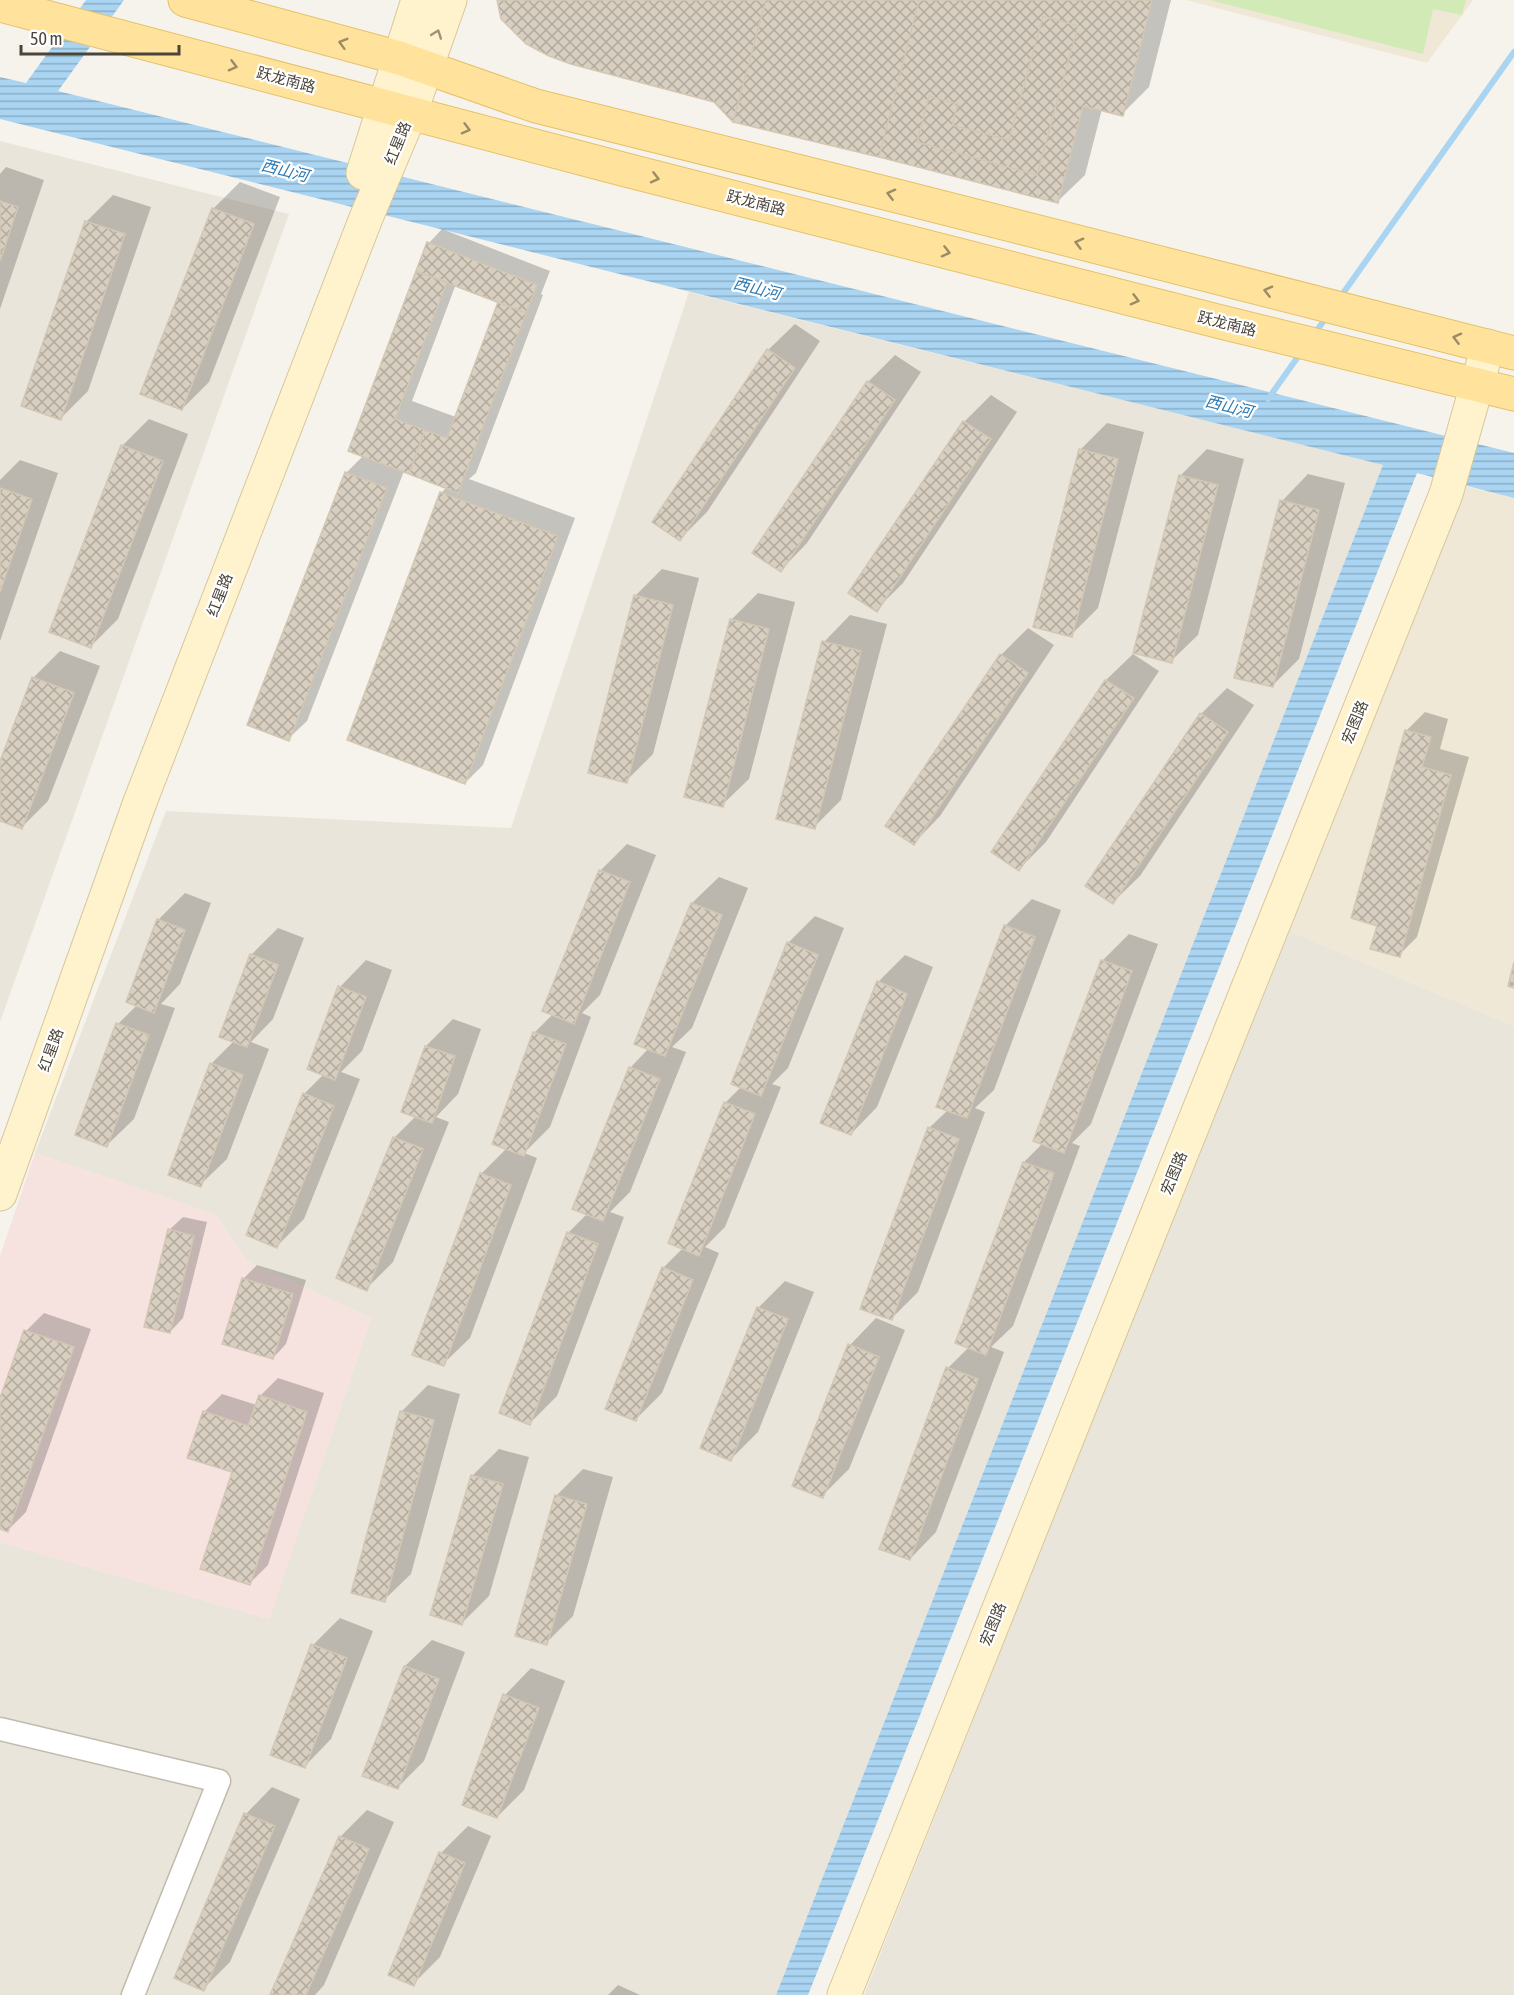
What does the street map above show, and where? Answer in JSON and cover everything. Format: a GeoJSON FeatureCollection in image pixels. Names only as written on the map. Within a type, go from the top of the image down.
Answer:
{"type":"FeatureCollection","features":[{"type":"Feature","properties":{"kind":"main road"},"geometry":{"type":"LineString","coordinates":[[185,0],[412,64],[536,106],[897,195],[1501,350]]}},
{"type":"Feature","properties":{"kind":"main road","name":"红星路"},"geometry":{"type":"LineString","coordinates":[[0,1144],[178,648],[379,162],[398,110],[412,64],[418,0]]}},
{"type":"Feature","properties":{"kind":"main road","name":"红星路"},"geometry":{"type":"LineString","coordinates":[[412,64],[450,0]]}},
{"type":"Feature","properties":{"kind":"main road","name":"跃龙南路"},"geometry":{"type":"LineString","coordinates":[[0,5],[1221,322],[1514,394]]}},
{"type":"Feature","properties":{"kind":"main road","name":"红星路"},"geometry":{"type":"LineString","coordinates":[[0,1194],[140,802],[356,216]]}},
{"type":"Feature","properties":{"kind":"main road","name":"宏图路"},"geometry":{"type":"LineString","coordinates":[[844,1995],[1446,494],[1478,385],[1501,350]]}},
{"type":"Feature","properties":{"kind":"street"},"geometry":{"type":"LineString","coordinates":[[0,1729],[219,1781],[133,1995]]}},
{"type":"Feature","properties":{"kind":"shaded area"},"geometry":{"type":"Polygon","coordinates":[[[1186,0],[1473,0],[1427,63],[1186,0]]]}},
{"type":"Feature","properties":{"kind":"shaded area"},"geometry":{"type":"Polygon","coordinates":[[[0,141],[289,214],[0,1022],[0,141]]]}},
{"type":"Feature","properties":{"kind":"shaded area"},"geometry":{"type":"Polygon","coordinates":[[[689,292],[1383,465],[776,1995],[0,1995],[0,1542],[269,1619],[371,1318],[247,1261],[216,1215],[35,1153],[166,811],[511,828],[689,292]]]}},
{"type":"Feature","properties":{"kind":"shaded area"},"geometry":{"type":"Polygon","coordinates":[[[1464,486],[1514,498],[1514,1026],[1287,930],[1464,486]]]}},
{"type":"Feature","properties":{"kind":"shaded area"},"geometry":{"type":"Polygon","coordinates":[[[1287,930],[1514,1026],[1514,1995],[864,1995],[1287,930]]]}},
{"type":"Feature","properties":{"kind":"shaded area"},"geometry":{"type":"Polygon","coordinates":[[[35,1153],[216,1215],[247,1261],[371,1318],[269,1619],[0,1542],[0,1256],[35,1153]]]}},
{"type":"Feature","properties":{"kind":"green space"},"geometry":{"type":"Polygon","coordinates":[[[1210,0],[1466,0],[1462,15],[1433,9],[1423,54],[1210,0]]]}},
{"type":"Feature","properties":{"kind":"water","name":"西山河"},"geometry":{"type":"Polygon","coordinates":[[[86,0],[124,0],[58,91],[1514,453],[1514,498],[1417,473],[808,1995],[776,1995],[1383,465],[0,119],[0,77],[26,83],[86,0]]]}},
{"type":"Feature","properties":{"kind":"building"},"geometry":{"type":"Polygon","coordinates":[[[497,0],[766,0],[733,122],[714,102],[549,56],[526,44],[501,19],[497,0]]]}},
{"type":"Feature","properties":{"kind":"building"},"geometry":{"type":"Polygon","coordinates":[[[766,0],[919,0],[879,157],[733,122],[766,0]]]}},
{"type":"Feature","properties":{"kind":"building"},"geometry":{"type":"Polygon","coordinates":[[[919,0],[1152,0],[1123,116],[1083,106],[1058,203],[879,157],[919,0]]]}},
{"type":"Feature","properties":{"kind":"building"},"geometry":{"type":"Polygon","coordinates":[[[1043,16],[1078,26],[1037,175],[917,142],[929,96],[958,104],[952,125],[1009,140],[1043,16]]]}},
{"type":"Feature","properties":{"kind":"building"},"geometry":{"type":"Polygon","coordinates":[[[0,201],[18,207],[0,261],[0,201]]]}},
{"type":"Feature","properties":{"kind":"building"},"geometry":{"type":"Polygon","coordinates":[[[212,208],[254,224],[182,410],[140,394],[212,208]]]}},
{"type":"Feature","properties":{"kind":"building"},"geometry":{"type":"Polygon","coordinates":[[[85,221],[125,234],[61,420],[21,406],[85,221]]]}},
{"type":"Feature","properties":{"kind":"building"},"geometry":{"type":"Polygon","coordinates":[[[427,242],[537,285],[526,313],[416,271],[427,242]]]}},
{"type":"Feature","properties":{"kind":"building"},"geometry":{"type":"Polygon","coordinates":[[[416,271],[447,282],[395,419],[425,430],[409,474],[348,451],[416,271]]]}},
{"type":"Feature","properties":{"kind":"building"},"geometry":{"type":"Polygon","coordinates":[[[498,302],[526,313],[458,493],[409,474],[425,430],[447,438],[498,302]]]}},
{"type":"Feature","properties":{"kind":"building"},"geometry":{"type":"Polygon","coordinates":[[[767,349],[795,368],[680,541],[652,522],[767,349]]]}},
{"type":"Feature","properties":{"kind":"building"},"geometry":{"type":"Polygon","coordinates":[[[867,381],[895,400],[781,572],[752,553],[867,381]]]}},
{"type":"Feature","properties":{"kind":"building"},"geometry":{"type":"Polygon","coordinates":[[[963,421],[991,439],[877,612],[848,593],[963,421]]]}},
{"type":"Feature","properties":{"kind":"building"},"geometry":{"type":"Polygon","coordinates":[[[121,445],[163,461],[91,648],[49,632],[121,445]]]}},
{"type":"Feature","properties":{"kind":"building"},"geometry":{"type":"Polygon","coordinates":[[[1079,449],[1118,459],[1072,637],[1033,627],[1079,449]]]}},
{"type":"Feature","properties":{"kind":"building"},"geometry":{"type":"Polygon","coordinates":[[[345,472],[387,488],[289,741],[247,725],[345,472]]]}},
{"type":"Feature","properties":{"kind":"building"},"geometry":{"type":"Polygon","coordinates":[[[1179,475],[1218,485],[1172,663],[1133,653],[1179,475]]]}},
{"type":"Feature","properties":{"kind":"building"},"geometry":{"type":"Polygon","coordinates":[[[0,488],[32,499],[0,592],[0,488]]]}},
{"type":"Feature","properties":{"kind":"building"},"geometry":{"type":"Polygon","coordinates":[[[440,492],[558,536],[465,784],[347,740],[440,492]]]}},
{"type":"Feature","properties":{"kind":"building"},"geometry":{"type":"Polygon","coordinates":[[[1280,500],[1319,510],[1273,687],[1234,678],[1280,500]]]}},
{"type":"Feature","properties":{"kind":"building"},"geometry":{"type":"Polygon","coordinates":[[[634,595],[673,605],[627,783],[588,773],[634,595]]]}},
{"type":"Feature","properties":{"kind":"building"},"geometry":{"type":"Polygon","coordinates":[[[730,619],[769,629],[723,807],[684,797],[730,619]]]}},
{"type":"Feature","properties":{"kind":"building"},"geometry":{"type":"Polygon","coordinates":[[[822,641],[861,651],[815,829],[776,819],[822,641]]]}},
{"type":"Feature","properties":{"kind":"building"},"geometry":{"type":"Polygon","coordinates":[[[1000,654],[1028,673],[914,845],[885,826],[1000,654]]]}},
{"type":"Feature","properties":{"kind":"building"},"geometry":{"type":"Polygon","coordinates":[[[32,677],[74,693],[22,829],[0,821],[0,761],[32,677]]]}},
{"type":"Feature","properties":{"kind":"building"},"geometry":{"type":"Polygon","coordinates":[[[1105,680],[1134,698],[1019,871],[991,852],[1105,680]]]}},
{"type":"Feature","properties":{"kind":"building"},"geometry":{"type":"Polygon","coordinates":[[[1200,713],[1228,732],[1113,904],[1085,886],[1200,713]]]}},
{"type":"Feature","properties":{"kind":"building"},"geometry":{"type":"Polygon","coordinates":[[[1405,730],[1431,737],[1422,767],[1451,775],[1400,957],[1370,949],[1377,926],[1351,918],[1405,730]]]}},
{"type":"Feature","properties":{"kind":"building"},"geometry":{"type":"Polygon","coordinates":[[[599,870],[630,882],[574,1024],[542,1011],[599,870]]]}},
{"type":"Feature","properties":{"kind":"building"},"geometry":{"type":"Polygon","coordinates":[[[691,903],[722,915],[665,1056],[634,1044],[691,903]]]}},
{"type":"Feature","properties":{"kind":"building"},"geometry":{"type":"Polygon","coordinates":[[[157,919],[185,930],[154,1013],[126,1002],[157,919]]]}},
{"type":"Feature","properties":{"kind":"building"},"geometry":{"type":"Polygon","coordinates":[[[1004,925],[1035,937],[967,1118],[936,1107],[1004,925]]]}},
{"type":"Feature","properties":{"kind":"building"},"geometry":{"type":"Polygon","coordinates":[[[787,942],[818,955],[761,1096],[731,1084],[787,942]]]}},
{"type":"Feature","properties":{"kind":"building"},"geometry":{"type":"Polygon","coordinates":[[[250,954],[278,965],[247,1047],[219,1037],[250,954]]]}},
{"type":"Feature","properties":{"kind":"building"},"geometry":{"type":"Polygon","coordinates":[[[1101,960],[1132,971],[1064,1153],[1033,1141],[1101,960]]]}},
{"type":"Feature","properties":{"kind":"building"},"geometry":{"type":"Polygon","coordinates":[[[1514,962],[1514,988],[1508,986],[1514,962]]]}},
{"type":"Feature","properties":{"kind":"building"},"geometry":{"type":"Polygon","coordinates":[[[877,981],[907,994],[851,1135],[820,1123],[877,981]]]}},
{"type":"Feature","properties":{"kind":"building"},"geometry":{"type":"Polygon","coordinates":[[[338,986],[366,997],[335,1080],[307,1069],[338,986]]]}},
{"type":"Feature","properties":{"kind":"building"},"geometry":{"type":"Polygon","coordinates":[[[116,1023],[149,1035],[107,1147],[75,1135],[116,1023]]]}},
{"type":"Feature","properties":{"kind":"building"},"geometry":{"type":"Polygon","coordinates":[[[533,1032],[566,1044],[524,1156],[492,1144],[533,1032]]]}},
{"type":"Feature","properties":{"kind":"building"},"geometry":{"type":"Polygon","coordinates":[[[425,1046],[455,1056],[432,1123],[401,1112],[425,1046]]]}},
{"type":"Feature","properties":{"kind":"building"},"geometry":{"type":"Polygon","coordinates":[[[210,1063],[243,1075],[201,1187],[168,1175],[210,1063]]]}},
{"type":"Feature","properties":{"kind":"building"},"geometry":{"type":"Polygon","coordinates":[[[629,1067],[660,1079],[603,1221],[572,1209],[629,1067]]]}},
{"type":"Feature","properties":{"kind":"building"},"geometry":{"type":"Polygon","coordinates":[[[303,1093],[334,1106],[277,1248],[246,1235],[303,1093]]]}},
{"type":"Feature","properties":{"kind":"building"},"geometry":{"type":"Polygon","coordinates":[[[724,1102],[755,1114],[699,1256],[668,1243],[724,1102]]]}},
{"type":"Feature","properties":{"kind":"building"},"geometry":{"type":"Polygon","coordinates":[[[928,1127],[959,1139],[892,1320],[860,1309],[928,1127]]]}},
{"type":"Feature","properties":{"kind":"building"},"geometry":{"type":"Polygon","coordinates":[[[393,1137],[423,1149],[367,1291],[336,1278],[393,1137]]]}},
{"type":"Feature","properties":{"kind":"building"},"geometry":{"type":"Polygon","coordinates":[[[1023,1162],[1054,1173],[986,1355],[955,1343],[1023,1162]]]}},
{"type":"Feature","properties":{"kind":"building"},"geometry":{"type":"Polygon","coordinates":[[[480,1173],[511,1185],[444,1366],[412,1355],[480,1173]]]}},
{"type":"Feature","properties":{"kind":"building"},"geometry":{"type":"Polygon","coordinates":[[[168,1229],[194,1236],[170,1333],[144,1327],[168,1229]]]}},
{"type":"Feature","properties":{"kind":"building"},"geometry":{"type":"Polygon","coordinates":[[[567,1232],[598,1244],[530,1425],[499,1413],[567,1232]]]}},
{"type":"Feature","properties":{"kind":"building"},"geometry":{"type":"Polygon","coordinates":[[[662,1267],[693,1280],[636,1421],[605,1409],[662,1267]]]}},
{"type":"Feature","properties":{"kind":"building"},"geometry":{"type":"Polygon","coordinates":[[[242,1278],[293,1294],[273,1359],[222,1344],[242,1278]]]}},
{"type":"Feature","properties":{"kind":"building"},"geometry":{"type":"Polygon","coordinates":[[[757,1307],[788,1319],[731,1461],[700,1448],[757,1307]]]}},
{"type":"Feature","properties":{"kind":"building"},"geometry":{"type":"Polygon","coordinates":[[[24,1330],[74,1347],[8,1532],[0,1529],[0,1398],[24,1330]]]}},
{"type":"Feature","properties":{"kind":"building"},"geometry":{"type":"Polygon","coordinates":[[[848,1344],[879,1357],[823,1498],[792,1486],[848,1344]]]}},
{"type":"Feature","properties":{"kind":"building"},"geometry":{"type":"Polygon","coordinates":[[[946,1367],[978,1379],[910,1560],[879,1549],[946,1367]]]}},
{"type":"Feature","properties":{"kind":"building"},"geometry":{"type":"Polygon","coordinates":[[[259,1395],[307,1412],[250,1585],[200,1569],[232,1472],[187,1458],[203,1411],[248,1426],[259,1395]]]}},
{"type":"Feature","properties":{"kind":"building"},"geometry":{"type":"Polygon","coordinates":[[[400,1411],[434,1420],[385,1602],[351,1593],[400,1411]]]}},
{"type":"Feature","properties":{"kind":"building"},"geometry":{"type":"Polygon","coordinates":[[[471,1475],[503,1484],[462,1625],[430,1615],[471,1475]]]}},
{"type":"Feature","properties":{"kind":"building"},"geometry":{"type":"Polygon","coordinates":[[[555,1495],[587,1504],[547,1645],[515,1636],[555,1495]]]}},
{"type":"Feature","properties":{"kind":"building"},"geometry":{"type":"Polygon","coordinates":[[[311,1644],[347,1658],[305,1768],[270,1755],[311,1644]]]}},
{"type":"Feature","properties":{"kind":"building"},"geometry":{"type":"Polygon","coordinates":[[[404,1666],[439,1679],[398,1789],[362,1776],[404,1666]]]}},
{"type":"Feature","properties":{"kind":"building"},"geometry":{"type":"Polygon","coordinates":[[[503,1694],[539,1708],[497,1818],[462,1805],[503,1694]]]}},
{"type":"Feature","properties":{"kind":"building"},"geometry":{"type":"Polygon","coordinates":[[[244,1813],[275,1826],[204,1991],[174,1978],[244,1813]]]}},
{"type":"Feature","properties":{"kind":"building"},"geometry":{"type":"Polygon","coordinates":[[[339,1836],[369,1849],[306,1995],[270,1995],[339,1836]]]}},
{"type":"Feature","properties":{"kind":"building"},"geometry":{"type":"Polygon","coordinates":[[[439,1852],[465,1863],[414,1986],[388,1975],[439,1852]]]}},
{"type":"Feature","properties":{"kind":"waterway"},"geometry":{"type":"LineString","coordinates":[[1339,299],[1514,52]]}},
{"type":"Feature","properties":{"kind":"waterway"},"geometry":{"type":"LineString","coordinates":[[1315,333],[1328,315]]}},
{"type":"Feature","properties":{"kind":"waterway"},"geometry":{"type":"LineString","coordinates":[[1268,399],[1302,351]]}}]}
